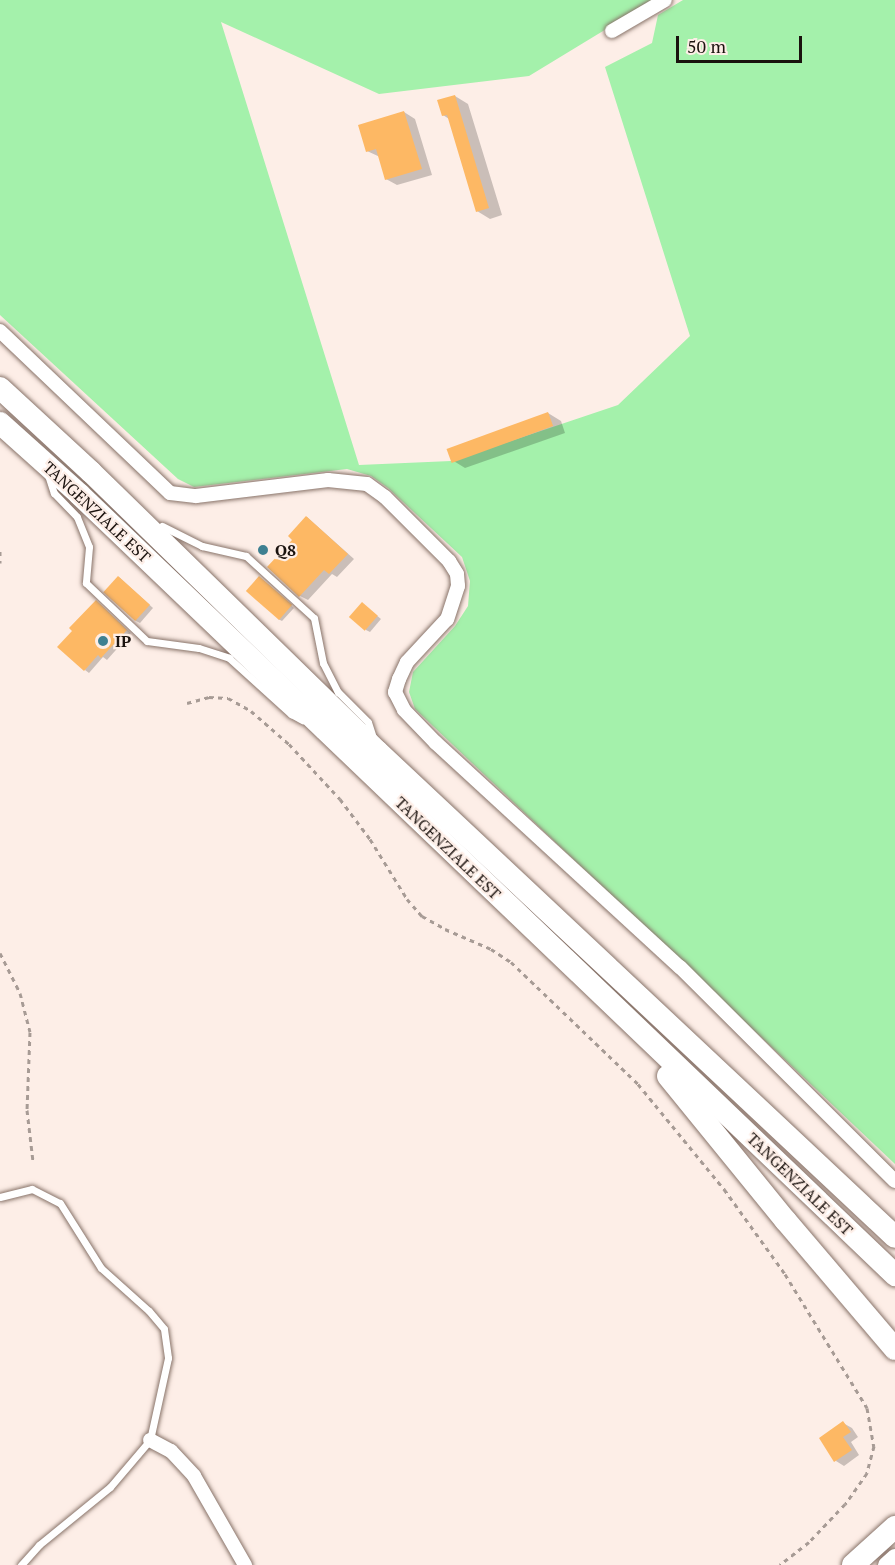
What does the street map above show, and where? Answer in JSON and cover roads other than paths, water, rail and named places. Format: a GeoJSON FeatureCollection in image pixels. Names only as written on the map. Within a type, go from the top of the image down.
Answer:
{"type":"FeatureCollection","features":[{"type":"Feature","properties":{"kind":"highway","name":"TANGENZIALE EST"},"geometry":{"type":"LineString","coordinates":[[0,388],[91,472],[377,751],[895,1237]]}},
{"type":"Feature","properties":{"kind":"highway","name":"TANGENZIALE EST"},"geometry":{"type":"LineString","coordinates":[[0,423],[43,461],[895,1275]]}},
{"type":"Feature","properties":{"kind":"highway"},"geometry":{"type":"LineString","coordinates":[[505,903],[524,930],[680,1088],[786,1221],[895,1349]]}},
{"type":"Feature","properties":{"kind":"highway"},"geometry":{"type":"LineString","coordinates":[[744,1093],[782,1115],[895,1222]]}},
{"type":"Feature","properties":{"kind":"highway"},"geometry":{"type":"LineString","coordinates":[[853,1565],[895,1527]]}},
{"type":"Feature","properties":{"kind":"street"},"geometry":{"type":"LineString","coordinates":[[612,31],[665,0]]}},
{"type":"Feature","properties":{"kind":"street"},"geometry":{"type":"LineString","coordinates":[[0,331],[170,493],[195,496],[328,480],[367,484],[385,497],[449,561],[457,574],[458,586],[447,619],[406,662],[399,679],[395,692],[404,710],[436,743],[680,967],[895,1181]]}},
{"type":"Feature","properties":{"kind":"street"},"geometry":{"type":"LineString","coordinates":[[150,1440],[171,1451],[194,1476],[245,1565]]}},
{"type":"Feature","properties":{"kind":"street"},"geometry":{"type":"LineString","coordinates":[[861,1565],[895,1540]]}},
{"type":"Feature","properties":{"kind":"street"},"geometry":{"type":"LineString","coordinates":[[886,1565],[895,1557]]}},
{"type":"Feature","properties":{"kind":"lane"},"geometry":{"type":"LineString","coordinates":[[43,461],[54,493],[77,517],[89,547],[86,583],[147,641],[199,648],[229,658],[291,714],[330,735]]}},
{"type":"Feature","properties":{"kind":"lane"},"geometry":{"type":"LineString","coordinates":[[91,472],[123,489]]}},
{"type":"Feature","properties":{"kind":"lane"},"geometry":{"type":"LineString","coordinates":[[159,523],[166,530],[202,546],[246,556],[314,618],[323,663],[338,692],[368,722],[377,751]]}},
{"type":"Feature","properties":{"kind":"lane"},"geometry":{"type":"LineString","coordinates":[[0,1197],[32,1189],[60,1203],[102,1268],[149,1311],[164,1329],[168,1358],[150,1440],[110,1487],[39,1545],[21,1565]]}},
{"type":"Feature","properties":{"kind":"place","name":"Q8"},"geometry":{"type":"Point","coordinates":[263,550]}},
{"type":"Feature","properties":{"kind":"place","name":"IP"},"geometry":{"type":"Point","coordinates":[103,641]}}]}
